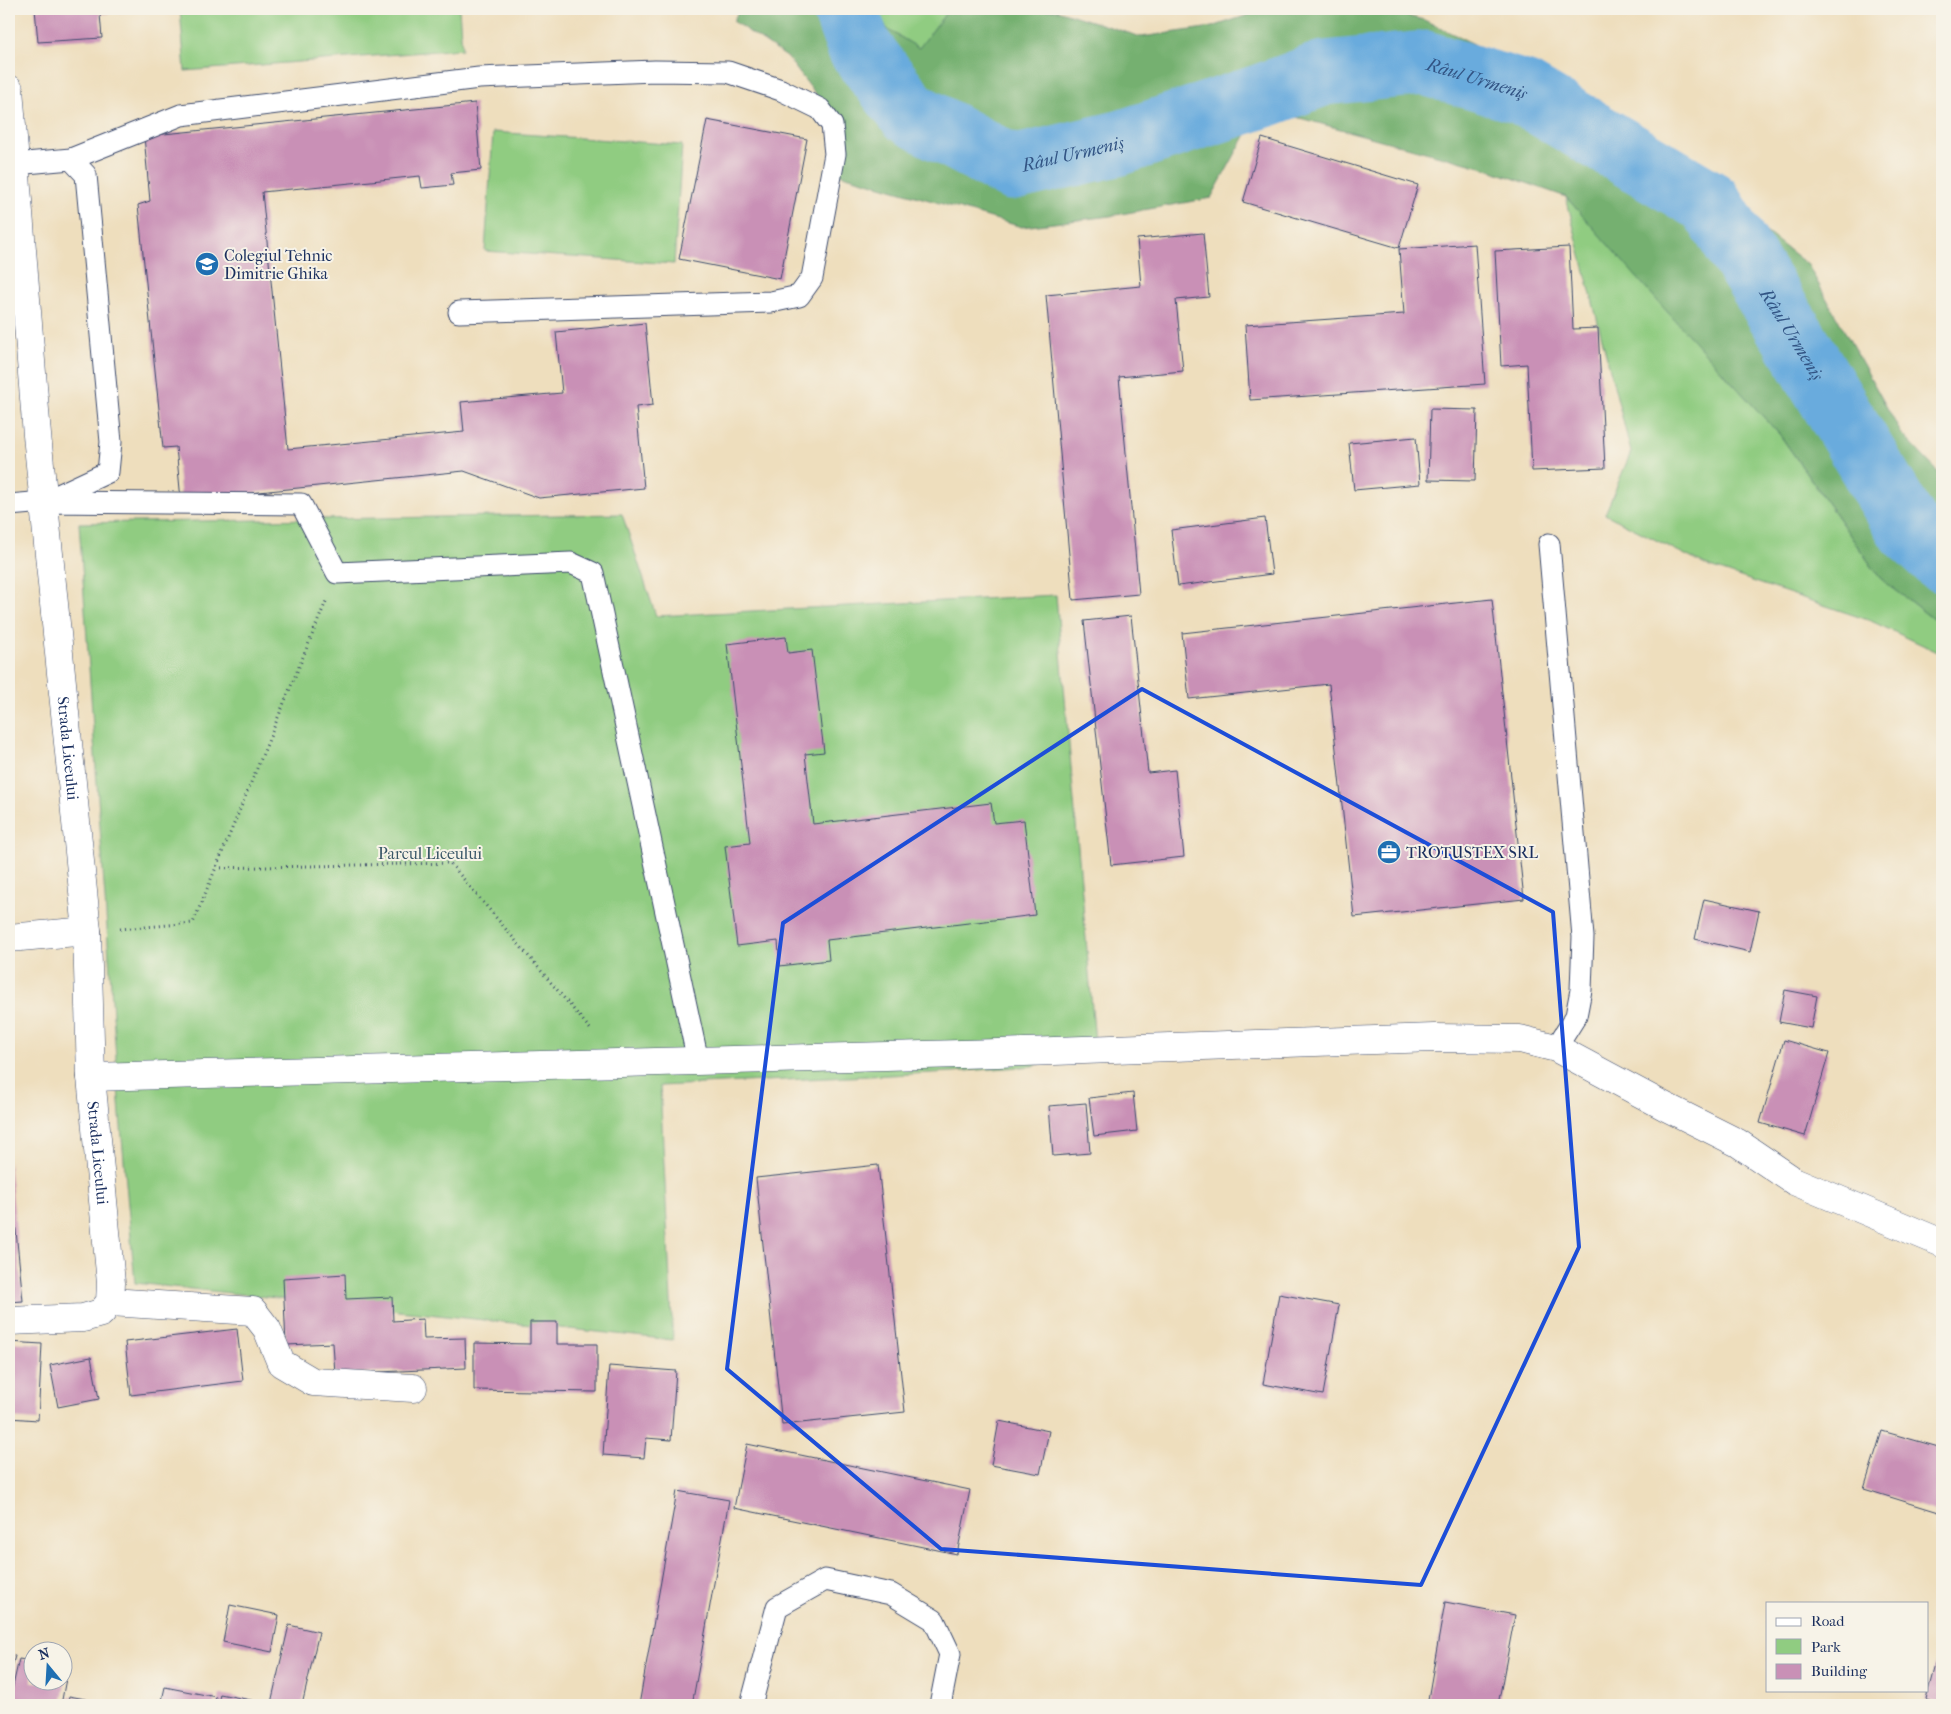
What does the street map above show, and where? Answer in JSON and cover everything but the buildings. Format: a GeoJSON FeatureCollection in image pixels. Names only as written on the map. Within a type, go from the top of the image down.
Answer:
{"type":"FeatureCollection","features":[{"type":"Feature","properties":{"kind":"street","name":"Strada Liceului"},"geometry":{"type":"LineString","coordinates":[[9,89],[15,164],[14,207],[87,931],[92,1077],[108,1245],[111,1283],[110,1302]]}},
{"type":"Feature","properties":{"kind":"street"},"geometry":{"type":"LineString","coordinates":[[9,938],[87,931]]}},
{"type":"Feature","properties":{"kind":"street"},"geometry":{"type":"LineString","coordinates":[[92,1077],[998,1053],[1434,1038],[1520,1039],[1556,1048],[1666,1108],[1738,1142],[1794,1181],[1942,1243]]}},
{"type":"Feature","properties":{"kind":"street"},"geometry":{"type":"LineString","coordinates":[[9,1321],[83,1318],[100,1313],[110,1302],[253,1311],[268,1328],[281,1363],[313,1382],[413,1388]]}},
{"type":"Feature","properties":{"kind":"lane"},"geometry":{"type":"LineString","coordinates":[[15,164],[71,159],[181,115],[479,78],[655,71],[728,72],[781,90],[820,109],[832,125],[835,154],[812,278],[799,296],[771,302],[458,312]]}},
{"type":"Feature","properties":{"kind":"lane"},"geometry":{"type":"LineString","coordinates":[[44,502],[108,472],[111,442],[86,175],[71,159]]}},
{"type":"Feature","properties":{"kind":"lane"},"geometry":{"type":"LineString","coordinates":[[9,505],[44,502],[301,504],[338,573],[571,563],[593,573],[698,1061]]}},
{"type":"Feature","properties":{"kind":"lane"},"geometry":{"type":"LineString","coordinates":[[1549,544],[1583,937],[1581,990],[1576,1016],[1556,1048]]}},
{"type":"Feature","properties":{"kind":"lane"},"geometry":{"type":"LineString","coordinates":[[751,1705],[777,1607],[825,1580],[891,1594],[934,1620],[950,1654],[940,1705]]}},
{"type":"Feature","properties":{"kind":"path"},"geometry":{"type":"LineString","coordinates":[[87,931],[193,923],[338,573]]}},
{"type":"Feature","properties":{"kind":"path"},"geometry":{"type":"LineString","coordinates":[[216,868],[450,863],[619,1064]]}},
{"type":"Feature","properties":{"kind":"highlighted area"},"geometry":{"type":"Polygon","coordinates":[[[1142,689],[1553,912],[1579,1247],[1421,1585],[941,1549],[727,1369],[783,923],[1142,689]]]}},
{"type":"Feature","properties":{"kind":"green space"},"geometry":{"type":"Polygon","coordinates":[[[180,9],[459,9],[462,49],[185,71],[180,9]]]}},
{"type":"Feature","properties":{"kind":"green space"},"geometry":{"type":"Polygon","coordinates":[[[740,9],[877,9],[887,29],[919,48],[949,9],[1057,10],[1141,37],[1212,27],[1266,9],[1377,9],[1424,20],[1611,110],[1808,265],[1901,433],[1942,476],[1942,626],[1880,578],[1780,435],[1566,197],[1484,168],[1296,117],[1249,129],[1211,198],[1110,216],[1022,227],[836,173],[838,123],[787,57],[733,21],[740,9]]]}},
{"type":"Feature","properties":{"kind":"green space"},"geometry":{"type":"Polygon","coordinates":[[[877,9],[949,9],[919,49],[887,29],[877,9]]]}},
{"type":"Feature","properties":{"kind":"green space"},"geometry":{"type":"Polygon","coordinates":[[[493,132],[682,145],[674,264],[485,251],[493,132]]]}},
{"type":"Feature","properties":{"kind":"green space"},"geometry":{"type":"Polygon","coordinates":[[[1566,197],[1780,435],[1880,578],[1942,626],[1942,654],[1871,621],[1705,565],[1605,514],[1631,452],[1566,197]]]}},
{"type":"Feature","properties":{"kind":"green space","name":"Parcul Liceului"},"geometry":{"type":"Polygon","coordinates":[[[622,514],[656,616],[1056,595],[1095,1042],[1033,1066],[952,1072],[660,1086],[673,1340],[135,1283],[120,1116],[79,523],[622,514]]]}},
{"type":"Feature","properties":{"kind":"waterway","name":"Râul Urmeniș"},"geometry":{"type":"LineString","coordinates":[[845,9],[859,47],[910,113],[1013,168],[1120,143],[1265,95],[1324,73],[1425,63],[1524,93],[1710,203],[1800,347],[1908,528],[1942,560]]}},
{"type":"Feature","properties":{"kind":"place","name":"Colegiul Tehnic Dimitrie Ghika"},"geometry":{"type":"Point","coordinates":[207,264]}},
{"type":"Feature","properties":{"kind":"place","name":"TROTUSTEX SRL"},"geometry":{"type":"Point","coordinates":[1389,852]}}]}
